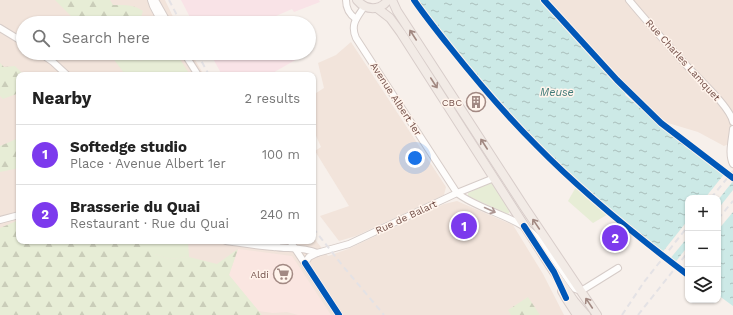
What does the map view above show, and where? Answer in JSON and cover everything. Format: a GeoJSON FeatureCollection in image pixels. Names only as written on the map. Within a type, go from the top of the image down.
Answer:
{"type":"FeatureCollection","features":[{"type":"Feature","properties":{"kind":"main road"},"geometry":{"type":"LineString","coordinates":[[357,0],[364,7],[371,8],[382,6],[388,0]]}},
{"type":"Feature","properties":{"kind":"main road","name":"Avenue Albert 1er"},"geometry":{"type":"LineString","coordinates":[[392,0],[397,11],[525,208],[597,315]]}},
{"type":"Feature","properties":{"kind":"main road","name":"Avenue Albert 1er"},"geometry":{"type":"LineString","coordinates":[[377,8],[390,18],[401,33],[554,272],[574,301],[586,315]]}},
{"type":"Feature","properties":{"kind":"main road","name":"Avenue Albert 1er"},"geometry":{"type":"LineString","coordinates":[[483,160],[501,170]]}},
{"type":"Feature","properties":{"kind":"main road"},"geometry":{"type":"LineString","coordinates":[[494,178],[502,179],[509,183]]}},
{"type":"Feature","properties":{"kind":"main road","name":"Avenue Albert 1er"},"geometry":{"type":"LineString","coordinates":[[554,272],[576,315]]}},
{"type":"Feature","properties":{"kind":"street"},"geometry":{"type":"LineString","coordinates":[[151,0],[158,16]]}},
{"type":"Feature","properties":{"kind":"street"},"geometry":{"type":"LineString","coordinates":[[155,0],[164,16]]}},
{"type":"Feature","properties":{"kind":"street"},"geometry":{"type":"LineString","coordinates":[[346,0],[348,11],[356,19],[364,7]]}},
{"type":"Feature","properties":{"kind":"street","name":"Rue Charles Lamquet"},"geometry":{"type":"LineString","coordinates":[[629,0],[722,103],[733,122]]}},
{"type":"Feature","properties":{"kind":"street","name":"Avenue Albert 1er"},"geometry":{"type":"LineString","coordinates":[[356,19],[354,28],[356,38],[457,193],[464,198],[524,226],[537,237],[575,289],[581,291]]}},
{"type":"Feature","properties":{"kind":"street"},"geometry":{"type":"LineString","coordinates":[[0,28],[16,38]]}},
{"type":"Feature","properties":{"kind":"street"},"geometry":{"type":"LineString","coordinates":[[50,60],[63,72]]}},
{"type":"Feature","properties":{"kind":"street"},"geometry":{"type":"LineString","coordinates":[[188,60],[196,72]]}},
{"type":"Feature","properties":{"kind":"street"},"geometry":{"type":"LineString","coordinates":[[733,129],[730,153],[733,164]]}},
{"type":"Feature","properties":{"kind":"street","name":"Rue de Balart"},"geometry":{"type":"LineString","coordinates":[[305,263],[309,257],[317,253],[349,244],[457,193],[494,178]]}},
{"type":"Feature","properties":{"kind":"street"},"geometry":{"type":"LineString","coordinates":[[0,220],[16,217]]}},
{"type":"Feature","properties":{"kind":"street","name":"Rue de Balart"},"geometry":{"type":"LineString","coordinates":[[250,244],[309,250],[317,253]]}},
{"type":"Feature","properties":{"kind":"street"},"geometry":{"type":"LineString","coordinates":[[292,244],[339,315]]}},
{"type":"Feature","properties":{"kind":"street"},"geometry":{"type":"LineString","coordinates":[[581,291],[618,268]]}},
{"type":"Feature","properties":{"kind":"shaded area"},"geometry":{"type":"Polygon","coordinates":[[[0,0],[165,0],[173,16],[16,16],[16,60],[195,60],[202,72],[16,72],[16,244],[316,244],[316,241],[328,256],[348,249],[444,204],[457,201],[513,225],[543,274],[564,315],[0,315],[0,0]]]}},
{"type":"Feature","properties":{"kind":"shaded area"},"geometry":{"type":"Polygon","coordinates":[[[181,0],[319,0],[320,2],[294,12],[292,9],[276,16],[189,16],[181,0]]]}},
{"type":"Feature","properties":{"kind":"shaded area"},"geometry":{"type":"Polygon","coordinates":[[[547,0],[733,0],[733,142],[724,146],[698,132],[668,123],[651,111],[623,83],[547,0]]]}},
{"type":"Feature","properties":{"kind":"shaded area"},"geometry":{"type":"Polygon","coordinates":[[[351,42],[446,187],[444,195],[356,236],[339,241],[320,216],[349,206],[316,153],[316,150],[321,147],[316,136],[316,93],[324,88],[318,63],[336,55],[351,42]]]}},
{"type":"Feature","properties":{"kind":"shaded area"},"geometry":{"type":"Polygon","coordinates":[[[214,60],[295,60],[274,72],[220,72],[214,60]]]}},
{"type":"Feature","properties":{"kind":"shaded area"},"geometry":{"type":"Polygon","coordinates":[[[238,249],[292,256],[331,315],[298,315],[287,312],[273,313],[258,311],[229,275],[238,249]]]}},
{"type":"Feature","properties":{"kind":"green space"},"geometry":{"type":"Polygon","coordinates":[[[55,0],[110,0],[113,5],[132,6],[143,11],[141,16],[71,16],[55,0]]]}},
{"type":"Feature","properties":{"kind":"green space"},"geometry":{"type":"Polygon","coordinates":[[[398,15],[474,137],[394,17],[398,15]]]}},
{"type":"Feature","properties":{"kind":"green space"},"geometry":{"type":"Polygon","coordinates":[[[114,60],[180,60],[188,72],[123,72],[114,60]]]}},
{"type":"Feature","properties":{"kind":"green space"},"geometry":{"type":"Polygon","coordinates":[[[0,63],[4,67],[15,66],[21,72],[16,72],[16,94],[3,99],[0,96],[0,63]]]}},
{"type":"Feature","properties":{"kind":"green space"},"geometry":{"type":"Polygon","coordinates":[[[16,139],[16,169],[0,172],[0,146],[16,139]]]}},
{"type":"Feature","properties":{"kind":"green space"},"geometry":{"type":"Polygon","coordinates":[[[493,183],[510,211],[508,214],[468,196],[468,193],[493,183]]]}},
{"type":"Feature","properties":{"kind":"green space"},"geometry":{"type":"Polygon","coordinates":[[[576,187],[602,211],[610,213],[593,223],[568,201],[576,187]]]}},
{"type":"Feature","properties":{"kind":"green space"},"geometry":{"type":"Polygon","coordinates":[[[16,221],[16,244],[155,244],[155,254],[169,259],[189,257],[217,264],[238,249],[229,275],[262,315],[0,315],[0,228],[16,221]]]}},
{"type":"Feature","properties":{"kind":"green space"},"geometry":{"type":"Polygon","coordinates":[[[155,244],[188,244],[189,257],[169,259],[155,254],[155,244]]]}},
{"type":"Feature","properties":{"kind":"green space"},"geometry":{"type":"Polygon","coordinates":[[[528,297],[540,315],[511,315],[508,310],[528,297]]]}},
{"type":"Feature","properties":{"kind":"water","name":"Meuse"},"geometry":{"type":"Polygon","coordinates":[[[417,0],[540,0],[626,93],[625,95],[678,140],[733,181],[733,306],[721,297],[721,195],[685,195],[685,270],[604,204],[539,145],[509,114],[455,50],[417,0]]]}},
{"type":"Feature","properties":{"kind":"pier"},"geometry":{"type":"Polygon","coordinates":[[[725,173],[733,179],[721,196],[707,195],[725,173]]]}},
{"type":"Feature","properties":{"kind":"pier"},"geometry":{"type":"Polygon","coordinates":[[[733,190],[733,212],[721,226],[721,205],[733,190]]]}},
{"type":"Feature","properties":{"kind":"pier"},"geometry":{"type":"Polygon","coordinates":[[[685,224],[685,241],[669,260],[661,254],[685,224]]]}},
{"type":"Feature","properties":{"kind":"pier"},"geometry":{"type":"Polygon","coordinates":[[[685,250],[685,271],[684,272],[674,264],[685,250]]]}},
{"type":"Feature","properties":{"kind":"railway"},"geometry":{"type":"LineString","coordinates":[[169,0],[177,16]]}},
{"type":"Feature","properties":{"kind":"railway"},"geometry":{"type":"LineString","coordinates":[[201,60],[207,72]]}},
{"type":"Feature","properties":{"kind":"railway"},"geometry":{"type":"LineString","coordinates":[[713,195],[733,171]]}},
{"type":"Feature","properties":{"kind":"railway"},"geometry":{"type":"LineString","coordinates":[[721,215],[733,201]]}},
{"type":"Feature","properties":{"kind":"railway"},"geometry":{"type":"LineString","coordinates":[[622,315],[644,282],[685,230]]}},
{"type":"Feature","properties":{"kind":"railway"},"geometry":{"type":"LineString","coordinates":[[316,232],[384,315]]}},
{"type":"Feature","properties":{"kind":"railway"},"geometry":{"type":"LineString","coordinates":[[638,315],[685,256]]}},
{"type":"Feature","properties":{"kind":"cycle path"},"geometry":{"type":"LineString","coordinates":[[414,0],[480,84],[537,146],[610,213],[685,273]]}},
{"type":"Feature","properties":{"kind":"cycle path"},"geometry":{"type":"LineString","coordinates":[[544,0],[617,80],[661,123],[733,178]]}},
{"type":"Feature","properties":{"kind":"cycle path"},"geometry":{"type":"LineString","coordinates":[[524,226],[554,272],[566,298]]}},
{"type":"Feature","properties":{"kind":"cycle path"},"geometry":{"type":"LineString","coordinates":[[305,263],[339,315]]}},
{"type":"Feature","properties":{"kind":"place","name":"CBC"},"geometry":{"type":"Point","coordinates":[476,102]}},
{"type":"Feature","properties":{"kind":"place","name":"Softedge studio"},"geometry":{"type":"Point","coordinates":[464,226]}},
{"type":"Feature","properties":{"kind":"place","name":"Brasserie du Quai"},"geometry":{"type":"Point","coordinates":[615,238]}},
{"type":"Feature","properties":{"kind":"place","name":"Aldi"},"geometry":{"type":"Point","coordinates":[283,274]}}]}
